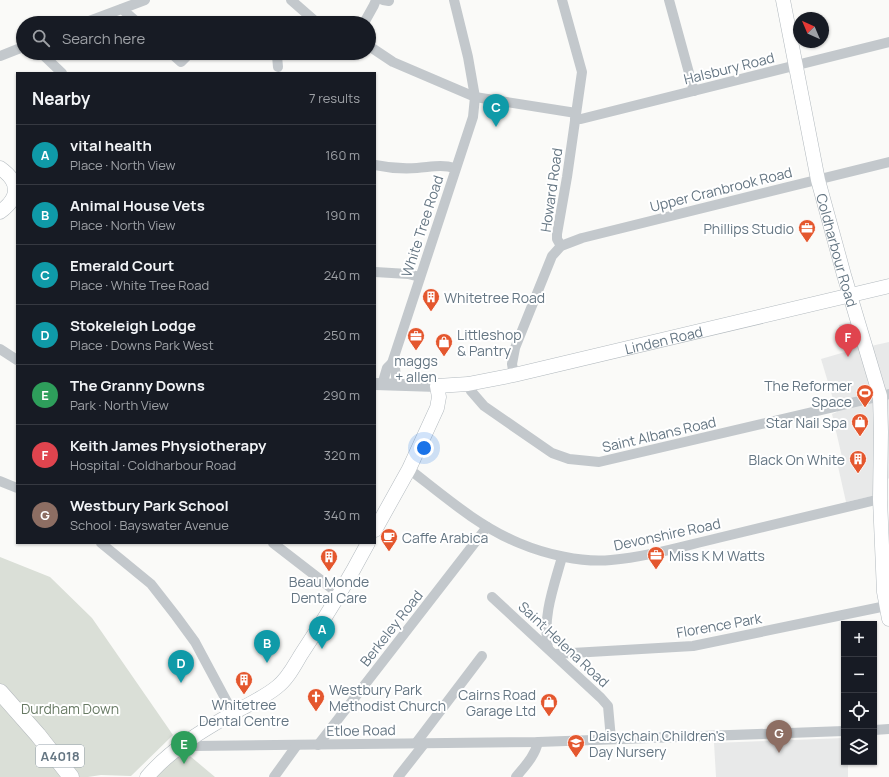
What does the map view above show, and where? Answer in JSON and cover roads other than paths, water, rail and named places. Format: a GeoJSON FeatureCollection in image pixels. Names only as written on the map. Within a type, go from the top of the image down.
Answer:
{"type":"FeatureCollection","features":[{"type":"Feature","properties":{"kind":"main road","name":"Coldharbour Road"},"geometry":{"type":"LineString","coordinates":[[783,0],[818,180],[850,295],[884,395],[885,432],[880,499],[884,592],[888,611]]}},
{"type":"Feature","properties":{"kind":"main road"},"geometry":{"type":"LineString","coordinates":[[0,168],[12,178],[16,188]]}},
{"type":"Feature","properties":{"kind":"main road"},"geometry":{"type":"LineString","coordinates":[[0,179],[16,190]]}},
{"type":"Feature","properties":{"kind":"main road"},"geometry":{"type":"LineString","coordinates":[[0,201],[4,195],[16,191]]}},
{"type":"Feature","properties":{"kind":"main road"},"geometry":{"type":"LineString","coordinates":[[0,212],[12,202],[16,193]]}},
{"type":"Feature","properties":{"kind":"main road","name":"Linden Road"},"geometry":{"type":"LineString","coordinates":[[437,386],[468,384],[514,375],[889,286]]}},
{"type":"Feature","properties":{"kind":"main road"},"geometry":{"type":"LineString","coordinates":[[376,528],[409,469],[437,408],[439,397],[437,386]]}},
{"type":"Feature","properties":{"kind":"main road"},"geometry":{"type":"LineString","coordinates":[[148,776],[185,742],[233,713],[265,696],[278,686],[289,674],[316,632],[367,544]]}},
{"type":"Feature","properties":{"kind":"main road","name":"A4018"},"geometry":{"type":"LineString","coordinates":[[0,692],[38,735],[71,777]]}},
{"type":"Feature","properties":{"kind":"main road","name":"A4018"},"geometry":{"type":"LineString","coordinates":[[38,735],[82,777]]}},
{"type":"Feature","properties":{"kind":"street"},"geometry":{"type":"LineString","coordinates":[[103,16],[145,0]]}},
{"type":"Feature","properties":{"kind":"street"},"geometry":{"type":"LineString","coordinates":[[291,0],[305,16]]}},
{"type":"Feature","properties":{"kind":"street"},"geometry":{"type":"LineString","coordinates":[[368,16],[376,0]]}},
{"type":"Feature","properties":{"kind":"street","name":"White Tree Road"},"geometry":{"type":"LineString","coordinates":[[378,385],[387,368],[392,363],[472,117],[475,97],[468,57],[454,0]]}},
{"type":"Feature","properties":{"kind":"street","name":"Howard Road"},"geometry":{"type":"LineString","coordinates":[[514,375],[512,364],[515,348],[552,256],[561,246],[557,239],[557,234],[582,72],[562,0]]}},
{"type":"Feature","properties":{"kind":"street"},"geometry":{"type":"LineString","coordinates":[[669,0],[694,91]]}},
{"type":"Feature","properties":{"kind":"street"},"geometry":{"type":"LineString","coordinates":[[122,9],[130,16]]}},
{"type":"Feature","properties":{"kind":"street","name":"Halsbury Road"},"geometry":{"type":"LineString","coordinates":[[376,51],[393,62],[475,97],[576,116],[581,119],[889,42]]}},
{"type":"Feature","properties":{"kind":"street"},"geometry":{"type":"LineString","coordinates":[[0,56],[16,50]]}},
{"type":"Feature","properties":{"kind":"street"},"geometry":{"type":"LineString","coordinates":[[48,60],[61,72]]}},
{"type":"Feature","properties":{"kind":"street"},"geometry":{"type":"LineString","coordinates":[[277,60],[278,67]]}},
{"type":"Feature","properties":{"kind":"street","name":"Upper Cranbrook Road"},"geometry":{"type":"LineString","coordinates":[[561,246],[582,238],[889,162]]}},
{"type":"Feature","properties":{"kind":"street"},"geometry":{"type":"LineString","coordinates":[[376,165],[416,168],[446,165],[455,168]]}},
{"type":"Feature","properties":{"kind":"street"},"geometry":{"type":"LineString","coordinates":[[376,272],[408,274],[420,277]]}},
{"type":"Feature","properties":{"kind":"street"},"geometry":{"type":"LineString","coordinates":[[0,349],[16,359]]}},
{"type":"Feature","properties":{"kind":"street"},"geometry":{"type":"LineString","coordinates":[[392,363],[395,368],[397,385]]}},
{"type":"Feature","properties":{"kind":"street","name":"Saint Albans Road"},"geometry":{"type":"LineString","coordinates":[[468,384],[471,391],[484,406],[552,453],[569,459],[599,462],[884,395]]}},
{"type":"Feature","properties":{"kind":"street"},"geometry":{"type":"LineString","coordinates":[[378,385],[437,386]]}},
{"type":"Feature","properties":{"kind":"street","name":"Devonshire Road"},"geometry":{"type":"LineString","coordinates":[[409,469],[468,515],[487,527],[519,543],[562,557],[610,560],[650,554],[880,499]]}},
{"type":"Feature","properties":{"kind":"street"},"geometry":{"type":"LineString","coordinates":[[0,481],[16,488]]}},
{"type":"Feature","properties":{"kind":"street","name":"Berkeley Road"},"geometry":{"type":"LineString","coordinates":[[318,745],[487,527]]}},
{"type":"Feature","properties":{"kind":"street"},"geometry":{"type":"LineString","coordinates":[[102,544],[151,584],[176,616],[195,642],[233,713]]}},
{"type":"Feature","properties":{"kind":"street"},"geometry":{"type":"LineString","coordinates":[[274,544],[339,594]]}},
{"type":"Feature","properties":{"kind":"street"},"geometry":{"type":"LineString","coordinates":[[551,651],[546,630],[549,606],[562,557]]}},
{"type":"Feature","properties":{"kind":"street","name":"Saint Helena Road"},"geometry":{"type":"LineString","coordinates":[[492,597],[608,706],[610,739]]}},
{"type":"Feature","properties":{"kind":"street","name":"Florence Park"},"geometry":{"type":"LineString","coordinates":[[551,651],[693,646],[888,611]]}},
{"type":"Feature","properties":{"kind":"street"},"geometry":{"type":"LineString","coordinates":[[398,777],[482,656]]}},
{"type":"Feature","properties":{"kind":"street"},"geometry":{"type":"LineString","coordinates":[[877,730],[889,729]]}},
{"type":"Feature","properties":{"kind":"street","name":"Etloe Road"},"geometry":{"type":"LineString","coordinates":[[185,742],[194,746],[420,744],[538,742],[841,731]]}},
{"type":"Feature","properties":{"kind":"street"},"geometry":{"type":"LineString","coordinates":[[516,777],[533,755],[538,742]]}},
{"type":"Feature","properties":{"kind":"street"},"geometry":{"type":"LineString","coordinates":[[274,777],[297,745]]}},
{"type":"Feature","properties":{"kind":"place","name":"Emerald Court"},"geometry":{"type":"Point","coordinates":[496,127]}},
{"type":"Feature","properties":{"kind":"place","name":"Phillips Studio"},"geometry":{"type":"Point","coordinates":[807,243]}},
{"type":"Feature","properties":{"kind":"place","name":"Whitetree Road"},"geometry":{"type":"Point","coordinates":[431,312]}},
{"type":"Feature","properties":{"kind":"place","name":"maggs + allen"},"geometry":{"type":"Point","coordinates":[416,351]}},
{"type":"Feature","properties":{"kind":"place","name":"Littleshop & Pantry"},"geometry":{"type":"Point","coordinates":[444,357]}},
{"type":"Feature","properties":{"kind":"place","name":"Keith James Physiotherapy"},"geometry":{"type":"Point","coordinates":[848,357]}},
{"type":"Feature","properties":{"kind":"place","name":"The Reformer Space"},"geometry":{"type":"Point","coordinates":[865,408]}},
{"type":"Feature","properties":{"kind":"place","name":"Star Nail Spa"},"geometry":{"type":"Point","coordinates":[860,437]}},
{"type":"Feature","properties":{"kind":"place","name":"Black On White"},"geometry":{"type":"Point","coordinates":[858,474]}},
{"type":"Feature","properties":{"kind":"place","name":"Caffe Arabica"},"geometry":{"type":"Point","coordinates":[389,552]}},
{"type":"Feature","properties":{"kind":"place","name":"Miss K M Watts"},"geometry":{"type":"Point","coordinates":[656,570]}},
{"type":"Feature","properties":{"kind":"place","name":"Beau Monde Dental Care"},"geometry":{"type":"Point","coordinates":[329,572]}},
{"type":"Feature","properties":{"kind":"place","name":"vital health"},"geometry":{"type":"Point","coordinates":[322,649]}},
{"type":"Feature","properties":{"kind":"place","name":"Animal House Vets"},"geometry":{"type":"Point","coordinates":[267,663]}},
{"type":"Feature","properties":{"kind":"place","name":"Stokeleigh Lodge"},"geometry":{"type":"Point","coordinates":[181,683]}},
{"type":"Feature","properties":{"kind":"place","name":"Whitetree Dental Centre"},"geometry":{"type":"Point","coordinates":[244,695]}},
{"type":"Feature","properties":{"kind":"place","name":"Westbury Park Methodist Church"},"geometry":{"type":"Point","coordinates":[316,712]}},
{"type":"Feature","properties":{"kind":"place","name":"Cairns Road Garage Ltd"},"geometry":{"type":"Point","coordinates":[549,717]}},
{"type":"Feature","properties":{"kind":"place","name":"Westbury Park School"},"geometry":{"type":"Point","coordinates":[779,753]}},
{"type":"Feature","properties":{"kind":"place","name":"Daisychain Children's Day Nursery"},"geometry":{"type":"Point","coordinates":[576,758]}},
{"type":"Feature","properties":{"kind":"place","name":"The Granny Downs"},"geometry":{"type":"Point","coordinates":[184,764]}},
{"type":"Feature","properties":{"kind":"park label","name":"Durdham Down"},"geometry":{"type":"Point","coordinates":[70,708]}}]}
